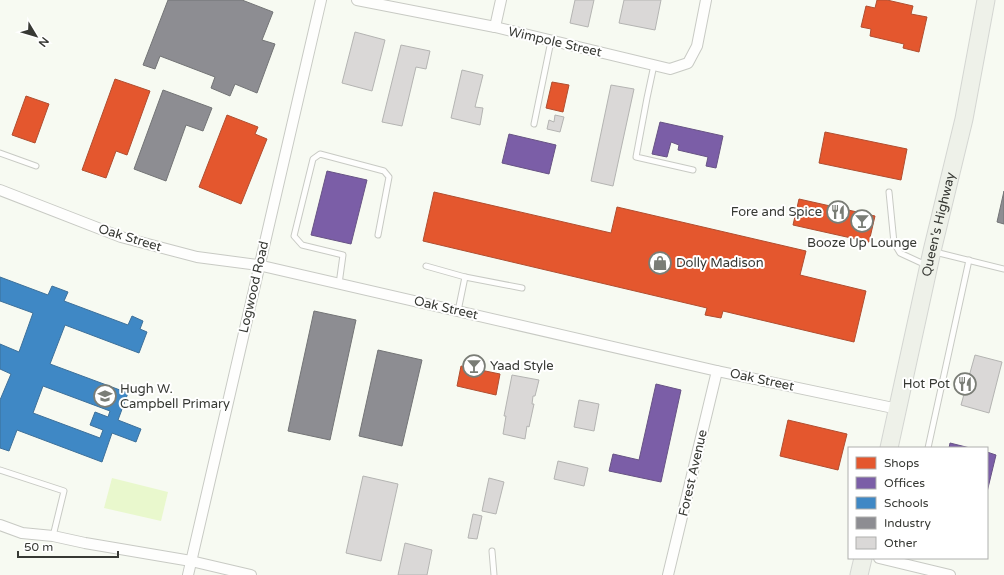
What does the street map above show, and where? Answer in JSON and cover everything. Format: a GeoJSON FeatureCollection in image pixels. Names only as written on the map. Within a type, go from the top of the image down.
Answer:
{"type":"FeatureCollection","features":[{"type":"Feature","properties":{"kind":"main road","name":"Queen's Highway"},"geometry":{"type":"LineString","coordinates":[[889,447],[964,119],[986,0]]}},
{"type":"Feature","properties":{"kind":"main road"},"geometry":{"type":"LineString","coordinates":[[859,575],[864,559]]}},
{"type":"Feature","properties":{"kind":"street","name":"Logwood Road"},"geometry":{"type":"LineString","coordinates":[[188,575],[258,265],[285,157],[321,0]]}},
{"type":"Feature","properties":{"kind":"street","name":"Wimpole Street"},"geometry":{"type":"LineString","coordinates":[[357,0],[495,27],[670,69],[688,63],[696,46],[706,0]]}},
{"type":"Feature","properties":{"kind":"street"},"geometry":{"type":"LineString","coordinates":[[495,27],[501,0]]}},
{"type":"Feature","properties":{"kind":"street","name":"Oak Street"},"geometry":{"type":"LineString","coordinates":[[0,190],[120,237],[197,257],[258,265],[716,371],[898,409]]}},
{"type":"Feature","properties":{"kind":"street","name":"Forest Avenue"},"geometry":{"type":"LineString","coordinates":[[668,575],[716,371]]}},
{"type":"Feature","properties":{"kind":"street"},"geometry":{"type":"LineString","coordinates":[[0,525],[22,533],[53,536],[191,561],[251,575]]}},
{"type":"Feature","properties":{"kind":"street"},"geometry":{"type":"LineString","coordinates":[[887,559],[903,561],[950,575]]}},
{"type":"Feature","properties":{"kind":"lane"},"geometry":{"type":"LineString","coordinates":[[534,124],[551,41]]}},
{"type":"Feature","properties":{"kind":"lane"},"geometry":{"type":"LineString","coordinates":[[654,65],[636,156],[693,170]]}},
{"type":"Feature","properties":{"kind":"lane"},"geometry":{"type":"LineString","coordinates":[[0,152],[36,166]]}},
{"type":"Feature","properties":{"kind":"lane"},"geometry":{"type":"LineString","coordinates":[[339,284],[343,255],[302,245],[294,236],[313,158],[320,154],[384,171],[389,177],[378,235]]}},
{"type":"Feature","properties":{"kind":"lane"},"geometry":{"type":"LineString","coordinates":[[889,192],[894,243],[900,253],[931,259],[968,260],[1004,269]]}},
{"type":"Feature","properties":{"kind":"lane"},"geometry":{"type":"LineString","coordinates":[[928,447],[968,260]]}},
{"type":"Feature","properties":{"kind":"lane"},"geometry":{"type":"LineString","coordinates":[[426,266],[465,277],[522,288]]}},
{"type":"Feature","properties":{"kind":"lane"},"geometry":{"type":"LineString","coordinates":[[458,311],[465,277]]}},
{"type":"Feature","properties":{"kind":"lane"},"geometry":{"type":"LineString","coordinates":[[0,470],[64,491],[53,536]]}},
{"type":"Feature","properties":{"kind":"lane"},"geometry":{"type":"LineString","coordinates":[[492,551],[494,575]]}},
{"type":"Feature","properties":{"kind":"green space"},"geometry":{"type":"Polygon","coordinates":[[[112,478],[168,492],[161,521],[104,508],[112,478]]]}},
{"type":"Feature","properties":{"kind":"building: Shops"},"geometry":{"type":"Polygon","coordinates":[[[877,0],[887,0],[913,6],[911,14],[927,17],[919,52],[903,48],[904,44],[870,36],[871,29],[861,27],[866,6],[875,8],[877,0]]]}},
{"type":"Feature","properties":{"kind":"building: Shops"},"geometry":{"type":"Polygon","coordinates":[[[115,79],[150,91],[127,155],[116,151],[106,178],[82,170],[115,79]]]}},
{"type":"Feature","properties":{"kind":"building: Shops"},"geometry":{"type":"Polygon","coordinates":[[[552,82],[569,85],[563,112],[546,108],[552,82]]]}},
{"type":"Feature","properties":{"kind":"building: Shops"},"geometry":{"type":"Polygon","coordinates":[[[26,96],[49,104],[35,143],[12,135],[26,96]]]}},
{"type":"Feature","properties":{"kind":"building: Shops"},"geometry":{"type":"Polygon","coordinates":[[[227,115],[258,127],[255,134],[267,139],[241,204],[199,187],[227,115]]]}},
{"type":"Feature","properties":{"kind":"building: Shops"},"geometry":{"type":"Polygon","coordinates":[[[825,132],[907,149],[901,180],[819,163],[825,132]]]}},
{"type":"Feature","properties":{"kind":"building: Shops","name":"Dolly Madison"},"geometry":{"type":"Polygon","coordinates":[[[434,192],[611,233],[617,207],[806,251],[800,275],[866,291],[854,342],[723,311],[721,318],[705,315],[707,308],[423,241],[434,192]]]}},
{"type":"Feature","properties":{"kind":"building: Shops"},"geometry":{"type":"Polygon","coordinates":[[[799,199],[875,216],[869,242],[793,225],[799,199]]]}},
{"type":"Feature","properties":{"kind":"building: Shops"},"geometry":{"type":"Polygon","coordinates":[[[461,366],[500,374],[496,395],[457,386],[461,366]]]}},
{"type":"Feature","properties":{"kind":"building: Shops"},"geometry":{"type":"Polygon","coordinates":[[[788,420],[847,434],[838,470],[780,456],[788,420]]]}},
{"type":"Feature","properties":{"kind":"building: Offices"},"geometry":{"type":"Polygon","coordinates":[[[660,122],[723,136],[716,168],[706,166],[708,157],[678,150],[679,145],[671,142],[667,157],[652,154],[660,122]]]}},
{"type":"Feature","properties":{"kind":"building: Offices"},"geometry":{"type":"Polygon","coordinates":[[[509,134],[556,145],[549,174],[502,163],[509,134]]]}},
{"type":"Feature","properties":{"kind":"building: Offices"},"geometry":{"type":"Polygon","coordinates":[[[327,171],[367,180],[351,244],[311,235],[327,171]]]}},
{"type":"Feature","properties":{"kind":"building: Offices"},"geometry":{"type":"Polygon","coordinates":[[[656,384],[681,390],[661,482],[609,471],[613,454],[639,460],[656,384]]]}},
{"type":"Feature","properties":{"kind":"building: Offices"},"geometry":{"type":"Polygon","coordinates":[[[950,443],[966,447],[949,447],[950,443]]]}},
{"type":"Feature","properties":{"kind":"building: Offices"},"geometry":{"type":"Polygon","coordinates":[[[988,452],[996,455],[988,488],[988,452]]]}},
{"type":"Feature","properties":{"kind":"building: Schools"},"geometry":{"type":"Polygon","coordinates":[[[0,277],[48,295],[52,286],[68,292],[64,301],[128,325],[132,316],[143,321],[140,329],[147,332],[139,353],[65,325],[50,364],[128,393],[118,420],[141,429],[136,442],[112,433],[102,462],[17,430],[9,451],[0,448],[0,400],[11,374],[0,369],[0,344],[19,352],[33,313],[0,301],[0,277]],[[43,386],[33,413],[100,438],[103,430],[90,425],[95,412],[108,417],[110,411],[43,386]]]}},
{"type":"Feature","properties":{"kind":"building: Industry"},"geometry":{"type":"Polygon","coordinates":[[[168,0],[242,0],[273,12],[262,40],[275,44],[257,93],[235,84],[230,96],[211,88],[215,77],[160,56],[155,69],[143,65],[168,0]]]}},
{"type":"Feature","properties":{"kind":"building: Industry"},"geometry":{"type":"Polygon","coordinates":[[[163,90],[212,108],[203,131],[186,125],[166,181],[134,169],[163,90]]]}},
{"type":"Feature","properties":{"kind":"building: Industry"},"geometry":{"type":"Polygon","coordinates":[[[1004,191],[1004,224],[997,222],[1004,191]]]}},
{"type":"Feature","properties":{"kind":"building: Industry"},"geometry":{"type":"Polygon","coordinates":[[[314,311],[356,320],[330,440],[288,431],[314,311]]]}},
{"type":"Feature","properties":{"kind":"building: Industry"},"geometry":{"type":"Polygon","coordinates":[[[378,350],[422,360],[402,446],[359,436],[378,350]]]}},
{"type":"Feature","properties":{"kind":"building: Other"},"geometry":{"type":"Polygon","coordinates":[[[575,0],[594,0],[588,27],[570,23],[575,0]]]}},
{"type":"Feature","properties":{"kind":"building: Other"},"geometry":{"type":"Polygon","coordinates":[[[624,0],[661,0],[655,30],[619,23],[624,0]]]}},
{"type":"Feature","properties":{"kind":"building: Other"},"geometry":{"type":"Polygon","coordinates":[[[355,32],[385,40],[372,91],[342,83],[355,32]]]}},
{"type":"Feature","properties":{"kind":"building: Other"},"geometry":{"type":"Polygon","coordinates":[[[401,45],[430,51],[426,69],[416,67],[402,126],[382,122],[401,45]]]}},
{"type":"Feature","properties":{"kind":"building: Other"},"geometry":{"type":"Polygon","coordinates":[[[462,70],[483,75],[475,107],[483,108],[480,125],[451,118],[462,70]]]}},
{"type":"Feature","properties":{"kind":"building: Other"},"geometry":{"type":"Polygon","coordinates":[[[611,85],[634,89],[613,186],[591,181],[611,85]]]}},
{"type":"Feature","properties":{"kind":"building: Other"},"geometry":{"type":"Polygon","coordinates":[[[555,115],[564,117],[560,132],[547,129],[549,120],[554,122],[555,115]]]}},
{"type":"Feature","properties":{"kind":"building: Other"},"geometry":{"type":"Polygon","coordinates":[[[975,355],[1002,362],[989,413],[961,405],[975,355]]]}},
{"type":"Feature","properties":{"kind":"building: Other"},"geometry":{"type":"Polygon","coordinates":[[[512,375],[539,380],[535,396],[533,396],[532,404],[534,404],[529,427],[527,426],[525,439],[503,434],[506,416],[504,416],[512,375]]]}},
{"type":"Feature","properties":{"kind":"building: Other"},"geometry":{"type":"Polygon","coordinates":[[[579,400],[599,404],[594,431],[574,427],[579,400]]]}},
{"type":"Feature","properties":{"kind":"building: Other"},"geometry":{"type":"Polygon","coordinates":[[[558,461],[588,468],[584,486],[554,479],[558,461]]]}},
{"type":"Feature","properties":{"kind":"building: Other"},"geometry":{"type":"Polygon","coordinates":[[[363,476],[398,484],[381,561],[346,553],[363,476]]]}},
{"type":"Feature","properties":{"kind":"building: Other"},"geometry":{"type":"Polygon","coordinates":[[[489,478],[504,482],[496,514],[482,511],[489,478]]]}},
{"type":"Feature","properties":{"kind":"building: Other"},"geometry":{"type":"Polygon","coordinates":[[[473,514],[482,516],[477,539],[468,538],[473,514]]]}},
{"type":"Feature","properties":{"kind":"building: Other"},"geometry":{"type":"Polygon","coordinates":[[[405,543],[432,550],[427,575],[398,575],[405,543]]]}},
{"type":"Feature","properties":{"kind":"place","name":"Fore and Spice"},"geometry":{"type":"Point","coordinates":[838,212]}},
{"type":"Feature","properties":{"kind":"place","name":"Booze Up Lounge"},"geometry":{"type":"Point","coordinates":[862,221]}},
{"type":"Feature","properties":{"kind":"place","name":"Dolly Madison"},"geometry":{"type":"Point","coordinates":[660,263]}},
{"type":"Feature","properties":{"kind":"place","name":"Yaad Style"},"geometry":{"type":"Point","coordinates":[474,366]}},
{"type":"Feature","properties":{"kind":"place","name":"Hot Pot"},"geometry":{"type":"Point","coordinates":[965,384]}},
{"type":"Feature","properties":{"kind":"place","name":"Hugh W. Campbell Primary"},"geometry":{"type":"Point","coordinates":[105,396]}}]}
